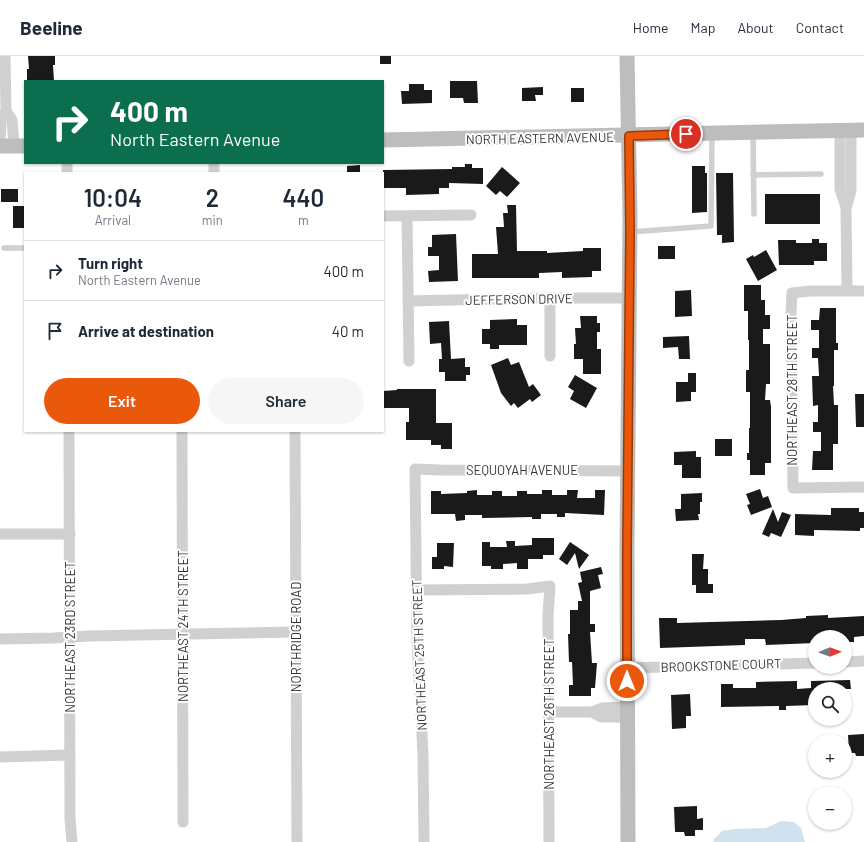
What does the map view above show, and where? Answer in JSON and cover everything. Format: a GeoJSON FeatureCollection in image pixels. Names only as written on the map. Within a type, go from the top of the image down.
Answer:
{"type":"FeatureCollection","features":[{"type":"Feature","properties":{"kind":"street"},"geometry":{"type":"LineString","coordinates":[[5,56],[6,111],[12,120],[10,146]]}},
{"type":"Feature","properties":{"kind":"street"},"geometry":{"type":"LineString","coordinates":[[627,56],[630,232],[627,550],[628,842]]}},
{"type":"Feature","properties":{"kind":"street"},"geometry":{"type":"LineString","coordinates":[[851,130],[850,191],[846,208],[847,290],[864,291]]}},
{"type":"Feature","properties":{"kind":"street","name":"NORTH EASTERN AVENUE"},"geometry":{"type":"LineString","coordinates":[[384,140],[629,136],[851,130]]}},
{"type":"Feature","properties":{"kind":"street"},"geometry":{"type":"LineString","coordinates":[[384,216],[471,215]]}},
{"type":"Feature","properties":{"kind":"street"},"geometry":{"type":"LineString","coordinates":[[407,216],[409,361]]}},
{"type":"Feature","properties":{"kind":"street","name":"NORTHEAST 28TH STREET"},"geometry":{"type":"LineString","coordinates":[[847,290],[792,293],[793,488],[864,487]]}},
{"type":"Feature","properties":{"kind":"street"},"geometry":{"type":"LineString","coordinates":[[550,298],[550,356]]}},
{"type":"Feature","properties":{"kind":"street","name":"JEFFERSON DRIVE"},"geometry":{"type":"LineString","coordinates":[[408,302],[550,298],[630,298]]}},
{"type":"Feature","properties":{"kind":"street","name":"NORTHEAST 23RD STREET"},"geometry":{"type":"LineString","coordinates":[[69,432],[70,755],[72,842]]}},
{"type":"Feature","properties":{"kind":"street","name":"NORTHEAST 24TH STREET"},"geometry":{"type":"LineString","coordinates":[[182,432],[184,822]]}},
{"type":"Feature","properties":{"kind":"street","name":"NORTHRIDGE ROAD"},"geometry":{"type":"LineString","coordinates":[[295,432],[297,842]]}},
{"type":"Feature","properties":{"kind":"street","name":"SEQUOYAH AVENUE"},"geometry":{"type":"LineString","coordinates":[[415,469],[628,470]]}},
{"type":"Feature","properties":{"kind":"street","name":"NORTHEAST 25TH STREET"},"geometry":{"type":"LineString","coordinates":[[415,469],[417,666],[423,754],[424,842]]}},
{"type":"Feature","properties":{"kind":"street"},"geometry":{"type":"LineString","coordinates":[[0,534],[70,534]]}},
{"type":"Feature","properties":{"kind":"street","name":"NORTHEAST 26TH STREET"},"geometry":{"type":"LineString","coordinates":[[416,590],[527,590],[550,586],[549,842]]}},
{"type":"Feature","properties":{"kind":"street"},"geometry":{"type":"LineString","coordinates":[[0,639],[295,632]]}},
{"type":"Feature","properties":{"kind":"street"},"geometry":{"type":"LineString","coordinates":[[852,662],[864,661]]}},
{"type":"Feature","properties":{"kind":"street","name":"BROOKSTONE COURT"},"geometry":{"type":"LineString","coordinates":[[627,668],[808,662]]}},
{"type":"Feature","properties":{"kind":"street"},"geometry":{"type":"LineString","coordinates":[[549,712],[592,712],[602,708],[628,712]]}},
{"type":"Feature","properties":{"kind":"street"},"geometry":{"type":"LineString","coordinates":[[0,757],[70,755]]}},
{"type":"Feature","properties":{"kind":"lane"},"geometry":{"type":"LineString","coordinates":[[753,132],[754,214]]}},
{"type":"Feature","properties":{"kind":"lane"},"geometry":{"type":"LineString","coordinates":[[630,232],[711,226],[712,134]]}},
{"type":"Feature","properties":{"kind":"lane"},"geometry":{"type":"LineString","coordinates":[[753,174],[821,174]]}},
{"type":"Feature","properties":{"kind":"lane"},"geometry":{"type":"LineString","coordinates":[[4,248],[24,248]]}},
{"type":"Feature","properties":{"kind":"water"},"geometry":{"type":"Polygon","coordinates":[[[781,821],[794,822],[801,828],[805,842],[714,842],[713,840],[722,831],[766,828],[781,821]]]}},
{"type":"Feature","properties":{"kind":"building"},"geometry":{"type":"Polygon","coordinates":[[[28,56],[55,56],[55,65],[53,65],[54,80],[27,80],[27,69],[29,69],[28,56]]]}},
{"type":"Feature","properties":{"kind":"building"},"geometry":{"type":"Polygon","coordinates":[[[380,56],[391,56],[391,64],[380,64],[380,56]]]}},
{"type":"Feature","properties":{"kind":"building"},"geometry":{"type":"Polygon","coordinates":[[[450,81],[477,81],[478,103],[464,103],[463,98],[450,98],[450,81]]]}},
{"type":"Feature","properties":{"kind":"building"},"geometry":{"type":"Polygon","coordinates":[[[409,84],[424,84],[424,90],[432,90],[432,103],[402,104],[401,91],[409,91],[409,84]]]}},
{"type":"Feature","properties":{"kind":"building"},"geometry":{"type":"Polygon","coordinates":[[[543,87],[543,95],[535,95],[536,101],[522,101],[522,88],[543,87]]]}},
{"type":"Feature","properties":{"kind":"building"},"geometry":{"type":"Polygon","coordinates":[[[571,88],[584,88],[584,102],[571,102],[571,88]]]}},
{"type":"Feature","properties":{"kind":"building"},"geometry":{"type":"Polygon","coordinates":[[[465,164],[472,164],[472,168],[483,168],[483,184],[449,183],[449,188],[439,188],[439,194],[406,195],[406,188],[384,188],[383,170],[452,169],[452,167],[465,167],[465,164]]]}},
{"type":"Feature","properties":{"kind":"building"},"geometry":{"type":"Polygon","coordinates":[[[360,165],[360,172],[347,172],[347,166],[360,165]]]}},
{"type":"Feature","properties":{"kind":"building"},"geometry":{"type":"Polygon","coordinates":[[[692,166],[705,166],[705,173],[707,173],[707,212],[692,213],[692,166]]]}},
{"type":"Feature","properties":{"kind":"building"},"geometry":{"type":"Polygon","coordinates":[[[502,167],[520,183],[507,197],[500,191],[496,195],[486,186],[502,167]]]}},
{"type":"Feature","properties":{"kind":"building"},"geometry":{"type":"Polygon","coordinates":[[[716,173],[733,173],[734,242],[722,243],[722,235],[717,235],[716,173]]]}},
{"type":"Feature","properties":{"kind":"building"},"geometry":{"type":"Polygon","coordinates":[[[1,189],[18,189],[18,202],[1,202],[1,189]]]}},
{"type":"Feature","properties":{"kind":"building"},"geometry":{"type":"Polygon","coordinates":[[[765,194],[820,194],[820,224],[765,224],[765,194]]]}},
{"type":"Feature","properties":{"kind":"building"},"geometry":{"type":"Polygon","coordinates":[[[507,205],[516,205],[517,251],[547,251],[547,253],[583,251],[583,248],[601,248],[601,271],[592,271],[592,277],[562,278],[562,272],[539,273],[539,278],[472,278],[472,254],[498,254],[496,227],[504,227],[503,213],[508,213],[507,205]]]}},
{"type":"Feature","properties":{"kind":"building"},"geometry":{"type":"Polygon","coordinates":[[[13,206],[24,206],[24,228],[13,228],[13,206]]]}},
{"type":"Feature","properties":{"kind":"building"},"geometry":{"type":"Polygon","coordinates":[[[456,234],[458,281],[429,282],[428,271],[439,270],[439,256],[428,256],[428,247],[432,247],[432,235],[456,234]]]}},
{"type":"Feature","properties":{"kind":"building"},"geometry":{"type":"Polygon","coordinates":[[[812,239],[819,239],[819,243],[827,243],[827,261],[814,261],[814,265],[779,265],[778,240],[796,240],[796,243],[812,243],[812,239]]]}},
{"type":"Feature","properties":{"kind":"building"},"geometry":{"type":"Polygon","coordinates":[[[658,246],[675,246],[675,259],[658,259],[658,246]]]}},
{"type":"Feature","properties":{"kind":"building"},"geometry":{"type":"Polygon","coordinates":[[[766,250],[777,270],[758,281],[746,259],[753,255],[754,257],[766,250]]]}},
{"type":"Feature","properties":{"kind":"building"},"geometry":{"type":"Polygon","coordinates":[[[744,285],[761,285],[761,300],[765,300],[765,315],[770,315],[770,329],[763,329],[763,344],[770,344],[770,384],[766,384],[765,400],[770,400],[771,407],[771,463],[765,463],[765,475],[750,475],[750,460],[747,460],[747,453],[749,453],[750,392],[746,392],[746,370],[749,370],[749,340],[748,311],[744,311],[744,285]]]}},
{"type":"Feature","properties":{"kind":"building"},"geometry":{"type":"Polygon","coordinates":[[[691,290],[692,316],[675,317],[675,291],[691,290]]]}},
{"type":"Feature","properties":{"kind":"building"},"geometry":{"type":"Polygon","coordinates":[[[820,308],[836,308],[836,343],[838,343],[838,350],[834,350],[833,386],[834,405],[838,405],[838,444],[833,444],[833,470],[812,470],[813,451],[821,451],[821,432],[813,432],[813,422],[818,422],[818,405],[813,406],[812,376],[819,376],[818,358],[812,358],[812,348],[819,348],[819,330],[811,330],[811,320],[819,320],[820,308]]]}},
{"type":"Feature","properties":{"kind":"building"},"geometry":{"type":"Polygon","coordinates":[[[580,316],[597,316],[597,323],[600,323],[600,332],[597,332],[597,349],[601,349],[601,374],[583,374],[583,359],[574,359],[574,344],[576,344],[575,328],[581,328],[580,316]]]}},
{"type":"Feature","properties":{"kind":"building"},"geometry":{"type":"Polygon","coordinates":[[[517,319],[517,325],[527,325],[527,345],[499,345],[499,349],[490,349],[490,344],[482,344],[482,329],[490,329],[490,320],[517,319]]]}},
{"type":"Feature","properties":{"kind":"building"},"geometry":{"type":"Polygon","coordinates":[[[449,321],[451,359],[465,358],[465,367],[470,367],[470,375],[466,375],[466,381],[445,381],[445,372],[439,372],[439,359],[442,359],[441,343],[430,344],[429,322],[449,321]]]}},
{"type":"Feature","properties":{"kind":"building"},"geometry":{"type":"Polygon","coordinates":[[[689,336],[690,359],[679,359],[678,347],[663,348],[663,337],[689,336]]]}},
{"type":"Feature","properties":{"kind":"building"},"geometry":{"type":"Polygon","coordinates":[[[508,358],[511,365],[519,362],[529,387],[533,384],[541,395],[532,402],[530,399],[518,408],[514,403],[511,406],[501,393],[491,365],[508,358]]]}},
{"type":"Feature","properties":{"kind":"building"},"geometry":{"type":"Polygon","coordinates":[[[688,373],[696,373],[696,392],[691,392],[691,401],[676,402],[676,382],[688,382],[688,373]]]}},
{"type":"Feature","properties":{"kind":"building"},"geometry":{"type":"Polygon","coordinates":[[[575,375],[597,388],[586,408],[570,399],[574,391],[568,387],[575,375]]]}},
{"type":"Feature","properties":{"kind":"building"},"geometry":{"type":"Polygon","coordinates":[[[436,389],[436,423],[452,423],[452,449],[441,449],[441,445],[431,445],[431,440],[406,440],[406,422],[409,422],[409,408],[384,408],[384,391],[436,389]]]}},
{"type":"Feature","properties":{"kind":"building"},"geometry":{"type":"Polygon","coordinates":[[[855,394],[864,394],[864,427],[856,427],[855,394]]]}},
{"type":"Feature","properties":{"kind":"building"},"geometry":{"type":"Polygon","coordinates":[[[715,439],[732,439],[732,456],[715,456],[715,439]]]}},
{"type":"Feature","properties":{"kind":"building"},"geometry":{"type":"Polygon","coordinates":[[[696,451],[696,457],[701,457],[701,478],[682,478],[682,465],[674,465],[674,452],[696,451]]]}},
{"type":"Feature","properties":{"kind":"building"},"geometry":{"type":"Polygon","coordinates":[[[760,489],[763,498],[768,496],[772,507],[751,515],[747,505],[750,504],[746,494],[760,489]]]}},
{"type":"Feature","properties":{"kind":"building"},"geometry":{"type":"Polygon","coordinates":[[[477,490],[477,495],[492,495],[492,491],[502,491],[502,496],[517,496],[517,491],[527,491],[527,494],[542,494],[542,490],[552,490],[552,495],[567,495],[567,490],[578,490],[577,498],[595,498],[595,490],[605,490],[604,515],[565,513],[565,517],[557,517],[557,514],[541,514],[541,519],[532,519],[532,517],[482,518],[482,515],[465,515],[465,520],[456,521],[455,514],[431,514],[431,491],[441,491],[441,494],[467,493],[467,491],[477,490]]]}},
{"type":"Feature","properties":{"kind":"building"},"geometry":{"type":"Polygon","coordinates":[[[702,493],[700,514],[698,514],[699,520],[676,521],[675,509],[681,509],[681,494],[702,493]]]}},
{"type":"Feature","properties":{"kind":"building"},"geometry":{"type":"Polygon","coordinates":[[[831,508],[859,508],[859,512],[864,512],[864,528],[860,528],[860,531],[814,530],[814,536],[795,535],[795,514],[831,515],[831,508]]]}},
{"type":"Feature","properties":{"kind":"building"},"geometry":{"type":"Polygon","coordinates":[[[773,509],[778,522],[782,512],[791,515],[781,537],[771,533],[769,537],[762,534],[773,509]]]}},
{"type":"Feature","properties":{"kind":"building"},"geometry":{"type":"Polygon","coordinates":[[[532,538],[554,538],[554,555],[543,555],[543,559],[528,559],[528,569],[517,569],[517,563],[503,564],[503,569],[491,569],[491,566],[482,566],[482,542],[490,542],[490,547],[507,547],[506,541],[515,541],[515,546],[532,545],[532,538]]]}},
{"type":"Feature","properties":{"kind":"building"},"geometry":{"type":"Polygon","coordinates":[[[570,542],[589,555],[579,569],[575,553],[567,565],[559,559],[570,542]]]}},
{"type":"Feature","properties":{"kind":"building"},"geometry":{"type":"Polygon","coordinates":[[[437,543],[454,543],[453,567],[444,566],[444,569],[432,569],[432,557],[437,557],[437,543]]]}},
{"type":"Feature","properties":{"kind":"building"},"geometry":{"type":"Polygon","coordinates":[[[692,554],[704,554],[703,569],[708,569],[708,584],[713,584],[713,593],[696,593],[696,585],[692,585],[692,554]]]}},
{"type":"Feature","properties":{"kind":"building"},"geometry":{"type":"Polygon","coordinates":[[[601,567],[603,574],[598,575],[601,588],[590,591],[590,624],[595,624],[595,632],[590,632],[592,663],[597,663],[595,688],[591,688],[591,696],[569,696],[569,685],[573,685],[572,662],[569,662],[568,634],[570,634],[570,610],[578,610],[578,601],[582,601],[578,583],[582,582],[580,572],[601,567]]]}},
{"type":"Feature","properties":{"kind":"building"},"geometry":{"type":"Polygon","coordinates":[[[828,615],[828,618],[864,616],[864,636],[854,637],[854,642],[852,642],[852,630],[808,630],[808,643],[766,645],[765,639],[745,639],[745,645],[660,648],[659,618],[677,618],[677,623],[781,620],[806,618],[806,616],[828,615]]]}},
{"type":"Feature","properties":{"kind":"building"},"geometry":{"type":"Polygon","coordinates":[[[850,680],[850,682],[811,682],[850,680]]]}},
{"type":"Feature","properties":{"kind":"building"},"geometry":{"type":"Polygon","coordinates":[[[797,681],[797,689],[808,688],[808,705],[786,706],[786,710],[779,710],[779,706],[721,707],[721,684],[733,684],[733,688],[756,688],[756,682],[797,681]]]}},
{"type":"Feature","properties":{"kind":"building"},"geometry":{"type":"Polygon","coordinates":[[[690,694],[691,716],[686,716],[686,728],[672,729],[671,695],[690,694]]]}},
{"type":"Feature","properties":{"kind":"building"},"geometry":{"type":"Polygon","coordinates":[[[864,734],[864,756],[856,756],[855,753],[852,753],[852,735],[864,734]]]}},
{"type":"Feature","properties":{"kind":"building"},"geometry":{"type":"Polygon","coordinates":[[[697,806],[697,819],[703,818],[703,830],[695,830],[695,836],[685,836],[684,832],[675,832],[674,807],[697,806]]]}},
{"type":"Feature","properties":{"kind":"route"},"geometry":{"type":"LineString","coordinates":[[627,681],[630,232],[629,136],[686,134]]}}]}
